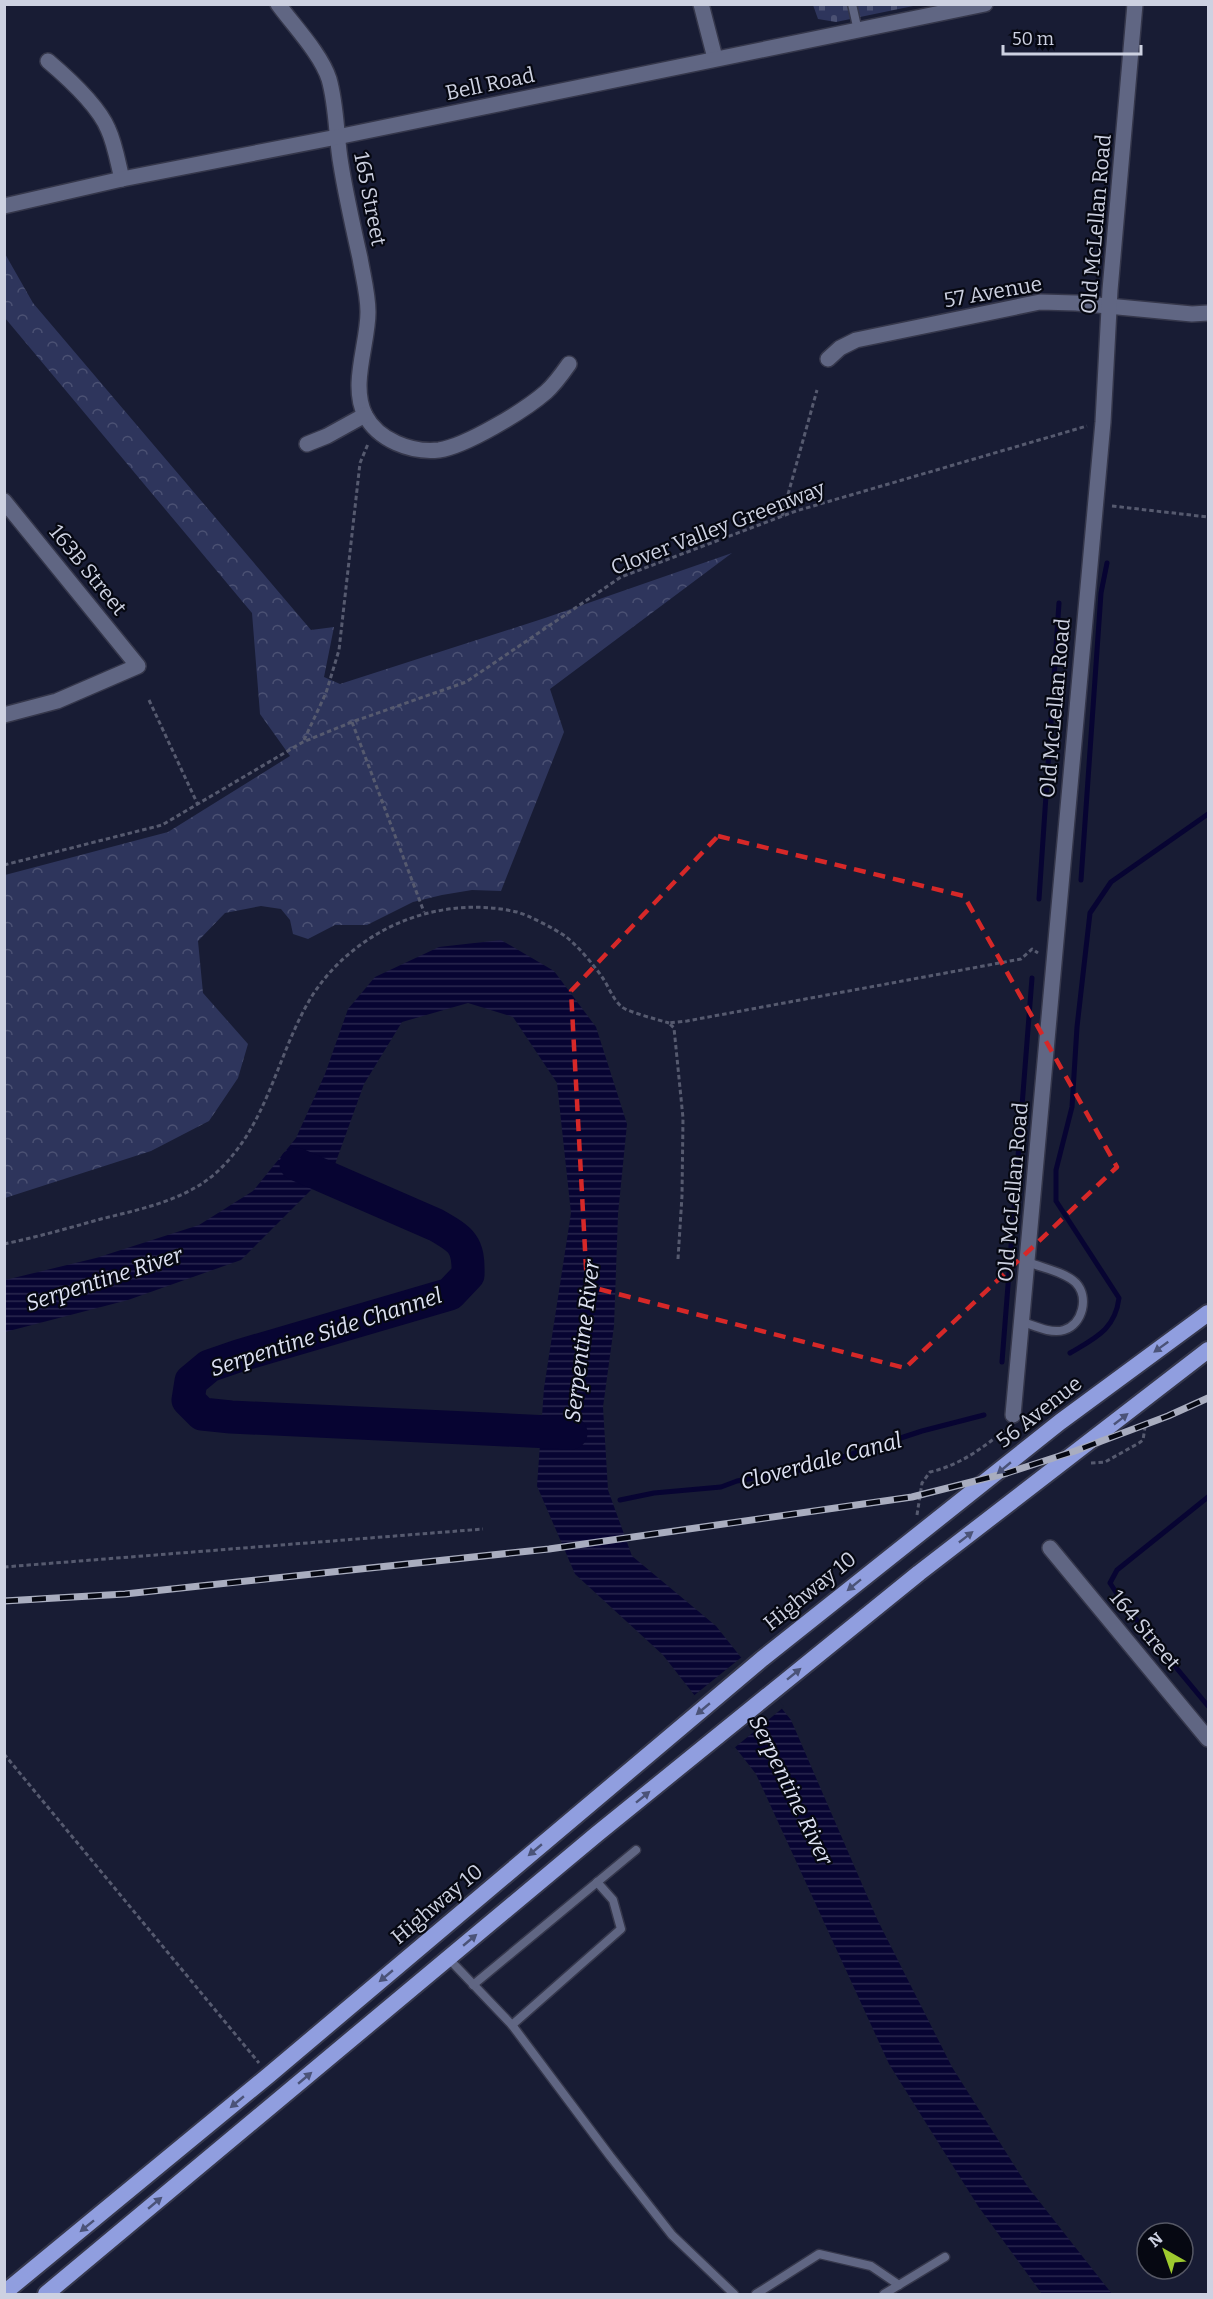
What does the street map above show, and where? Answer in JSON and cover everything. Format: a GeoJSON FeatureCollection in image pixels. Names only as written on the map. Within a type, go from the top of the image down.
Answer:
{"type":"FeatureCollection","features":[{"type":"Feature","properties":{"kind":"highway","name":"56 Avenue"},"geometry":{"type":"LineString","coordinates":[[903,1545],[995,1476],[1060,1422],[1209,1313]]}},
{"type":"Feature","properties":{"kind":"highway"},"geometry":{"type":"LineString","coordinates":[[46,2295],[597,1834],[919,1573],[1209,1350]]}},
{"type":"Feature","properties":{"kind":"highway","name":"Highway 10"},"geometry":{"type":"LineString","coordinates":[[4,2294],[269,2075],[762,1659],[903,1545]]}},
{"type":"Feature","properties":{"kind":"street","name":"165 Street"},"geometry":{"type":"LineString","coordinates":[[278,4],[321,62],[329,79],[340,165],[368,309],[366,346],[359,382],[365,415]]}},
{"type":"Feature","properties":{"kind":"street"},"geometry":{"type":"LineString","coordinates":[[702,4],[715,58]]}},
{"type":"Feature","properties":{"kind":"street","name":"Bell Road"},"geometry":{"type":"LineString","coordinates":[[4,206],[122,179],[985,4]]}},
{"type":"Feature","properties":{"kind":"street","name":"Old McLellan Road"},"geometry":{"type":"LineString","coordinates":[[1010,1421],[1023,1322],[1053,962],[1103,422],[1110,307],[1136,4]]}},
{"type":"Feature","properties":{"kind":"street"},"geometry":{"type":"LineString","coordinates":[[48,61],[103,119],[109,131],[122,179]]}},
{"type":"Feature","properties":{"kind":"street","name":"57 Avenue"},"geometry":{"type":"LineString","coordinates":[[828,359],[840,348],[856,340],[1022,305],[1056,302],[1209,314]]}},
{"type":"Feature","properties":{"kind":"street"},"geometry":{"type":"LineString","coordinates":[[307,444],[365,415],[379,431],[392,441],[408,448],[424,450],[447,448],[484,431],[534,401],[558,379],[569,364]]}},
{"type":"Feature","properties":{"kind":"street","name":"163B Street"},"geometry":{"type":"LineString","coordinates":[[4,501],[138,666],[57,701],[4,715]]}},
{"type":"Feature","properties":{"kind":"street","name":"164 Street"},"geometry":{"type":"LineString","coordinates":[[1050,1548],[1209,1738]]}},
{"type":"Feature","properties":{"kind":"lane"},"geometry":{"type":"LineString","coordinates":[[852,4],[858,31]]}},
{"type":"Feature","properties":{"kind":"lane"},"geometry":{"type":"LineString","coordinates":[[1023,1322],[1048,1330],[1064,1330],[1074,1323],[1084,1304],[1083,1293],[1070,1278],[1028,1262]]}},
{"type":"Feature","properties":{"kind":"lane"},"geometry":{"type":"LineString","coordinates":[[473,1985],[636,1850]]}},
{"type":"Feature","properties":{"kind":"lane"},"geometry":{"type":"LineString","coordinates":[[512,2025],[621,1929],[613,1900],[597,1882]]}},
{"type":"Feature","properties":{"kind":"lane"},"geometry":{"type":"LineString","coordinates":[[448,1959],[512,2025],[672,2235],[734,2295]]}},
{"type":"Feature","properties":{"kind":"lane"},"geometry":{"type":"LineString","coordinates":[[756,2295],[819,2254],[871,2266],[899,2285]]}},
{"type":"Feature","properties":{"kind":"lane"},"geometry":{"type":"LineString","coordinates":[[884,2295],[945,2257]]}},
{"type":"Feature","properties":{"kind":"path"},"geometry":{"type":"LineString","coordinates":[[782,516],[817,390]]}},
{"type":"Feature","properties":{"kind":"path","name":"Clover Valley Greenway"},"geometry":{"type":"LineString","coordinates":[[4,865],[153,828],[172,820],[303,742],[352,722],[466,682],[621,577],[782,516],[1103,422]]}},
{"type":"Feature","properties":{"kind":"path"},"geometry":{"type":"LineString","coordinates":[[303,742],[326,693],[339,650],[360,464],[372,439]]}},
{"type":"Feature","properties":{"kind":"path"},"geometry":{"type":"LineString","coordinates":[[1095,505],[1209,518]]}},
{"type":"Feature","properties":{"kind":"path"},"geometry":{"type":"LineString","coordinates":[[149,700],[198,805]]}},
{"type":"Feature","properties":{"kind":"path"},"geometry":{"type":"LineString","coordinates":[[352,722],[424,912]]}},
{"type":"Feature","properties":{"kind":"path"},"geometry":{"type":"LineString","coordinates":[[4,1244],[148,1207],[189,1191],[217,1172],[235,1152],[254,1124],[312,996],[329,974],[369,938],[424,912],[473,907],[519,912],[566,937],[600,974],[622,1007],[669,1023],[687,1022],[1021,960],[1032,949],[1053,962]]}},
{"type":"Feature","properties":{"kind":"path"},"geometry":{"type":"LineString","coordinates":[[669,1023],[674,1028],[682,1118],[682,1196],[678,1259]]}},
{"type":"Feature","properties":{"kind":"path"},"geometry":{"type":"LineString","coordinates":[[903,1545],[917,1515],[922,1483],[930,1472],[947,1468],[983,1448],[1010,1421]]}},
{"type":"Feature","properties":{"kind":"path"},"geometry":{"type":"LineString","coordinates":[[4,1567],[483,1528]]}},
{"type":"Feature","properties":{"kind":"path"},"geometry":{"type":"LineString","coordinates":[[4,1754],[269,2075]]}},
{"type":"Feature","properties":{"kind":"highlighted area"},"geometry":{"type":"Polygon","coordinates":[[[718,836],[964,896],[1117,1167],[905,1368],[587,1286],[571,991],[718,836]]]}},
{"type":"Feature","properties":{"kind":"green space"},"geometry":{"type":"Polygon","coordinates":[[[813,5],[918,5],[836,22],[818,19],[813,5]]]}},
{"type":"Feature","properties":{"kind":"green space"},"geometry":{"type":"Polygon","coordinates":[[[4,252],[33,303],[311,630],[334,627],[324,677],[340,684],[545,618],[732,553],[550,689],[564,732],[501,891],[472,890],[413,902],[367,925],[335,925],[308,939],[293,934],[290,920],[281,909],[261,906],[225,913],[198,941],[203,993],[248,1044],[238,1078],[209,1121],[151,1151],[5,1198],[5,875],[168,832],[290,756],[260,714],[252,613],[5,318],[4,252]]]}},
{"type":"Feature","properties":{"kind":"water","name":"Serpentine River"},"geometry":{"type":"Polygon","coordinates":[[[501,940],[554,971],[596,1027],[627,1124],[618,1214],[614,1326],[603,1407],[608,1490],[632,1556],[716,1626],[791,1720],[878,1921],[952,2067],[1028,2187],[1112,2294],[1042,2294],[978,2206],[889,2064],[756,1774],[663,1655],[575,1574],[537,1486],[544,1388],[571,1213],[557,1083],[513,1017],[468,1003],[402,1022],[364,1084],[334,1167],[241,1260],[128,1300],[5,1332],[5,1280],[96,1258],[199,1225],[253,1191],[296,1138],[325,1074],[348,1009],[375,977],[439,947],[501,940]]]}},
{"type":"Feature","properties":{"kind":"pier"},"geometry":{"type":"Polygon","coordinates":[[[743,1656],[784,1707],[733,1749],[692,1697],[743,1656]]]}},
{"type":"Feature","properties":{"kind":"waterway"},"geometry":{"type":"LineString","coordinates":[[1081,880],[1101,593],[1107,563]]}},
{"type":"Feature","properties":{"kind":"waterway"},"geometry":{"type":"LineString","coordinates":[[1039,899],[1059,603]]}},
{"type":"Feature","properties":{"kind":"waterway"},"geometry":{"type":"LineString","coordinates":[[1070,1353],[1108,1326],[1117,1309],[1119,1298],[1056,1201],[1056,1170],[1072,1107],[1077,1027],[1090,913],[1111,882],[1208,814]]}},
{"type":"Feature","properties":{"kind":"waterway"},"geometry":{"type":"LineString","coordinates":[[1002,1362],[1032,978]]}},
{"type":"Feature","properties":{"kind":"waterway","name":"Serpentine Side Channel"},"geometry":{"type":"LineString","coordinates":[[296,1164],[436,1225],[452,1235],[458,1239],[465,1250],[468,1275],[450,1294],[209,1366],[191,1381],[188,1400],[202,1414],[571,1433]]}},
{"type":"Feature","properties":{"kind":"waterway","name":"Cloverdale Canal"},"geometry":{"type":"LineString","coordinates":[[620,1500],[654,1493],[721,1487],[737,1481],[806,1469],[922,1431],[984,1415]]}},
{"type":"Feature","properties":{"kind":"waterway"},"geometry":{"type":"LineString","coordinates":[[1208,1497],[1117,1570],[1110,1583],[1125,1606],[1208,1706]]}},
{"type":"Feature","properties":{"kind":"railway"},"geometry":{"type":"LineString","coordinates":[[4,1601],[125,1594],[549,1549],[912,1497],[1007,1473],[1075,1451],[1168,1416],[1208,1398]]}}]}
